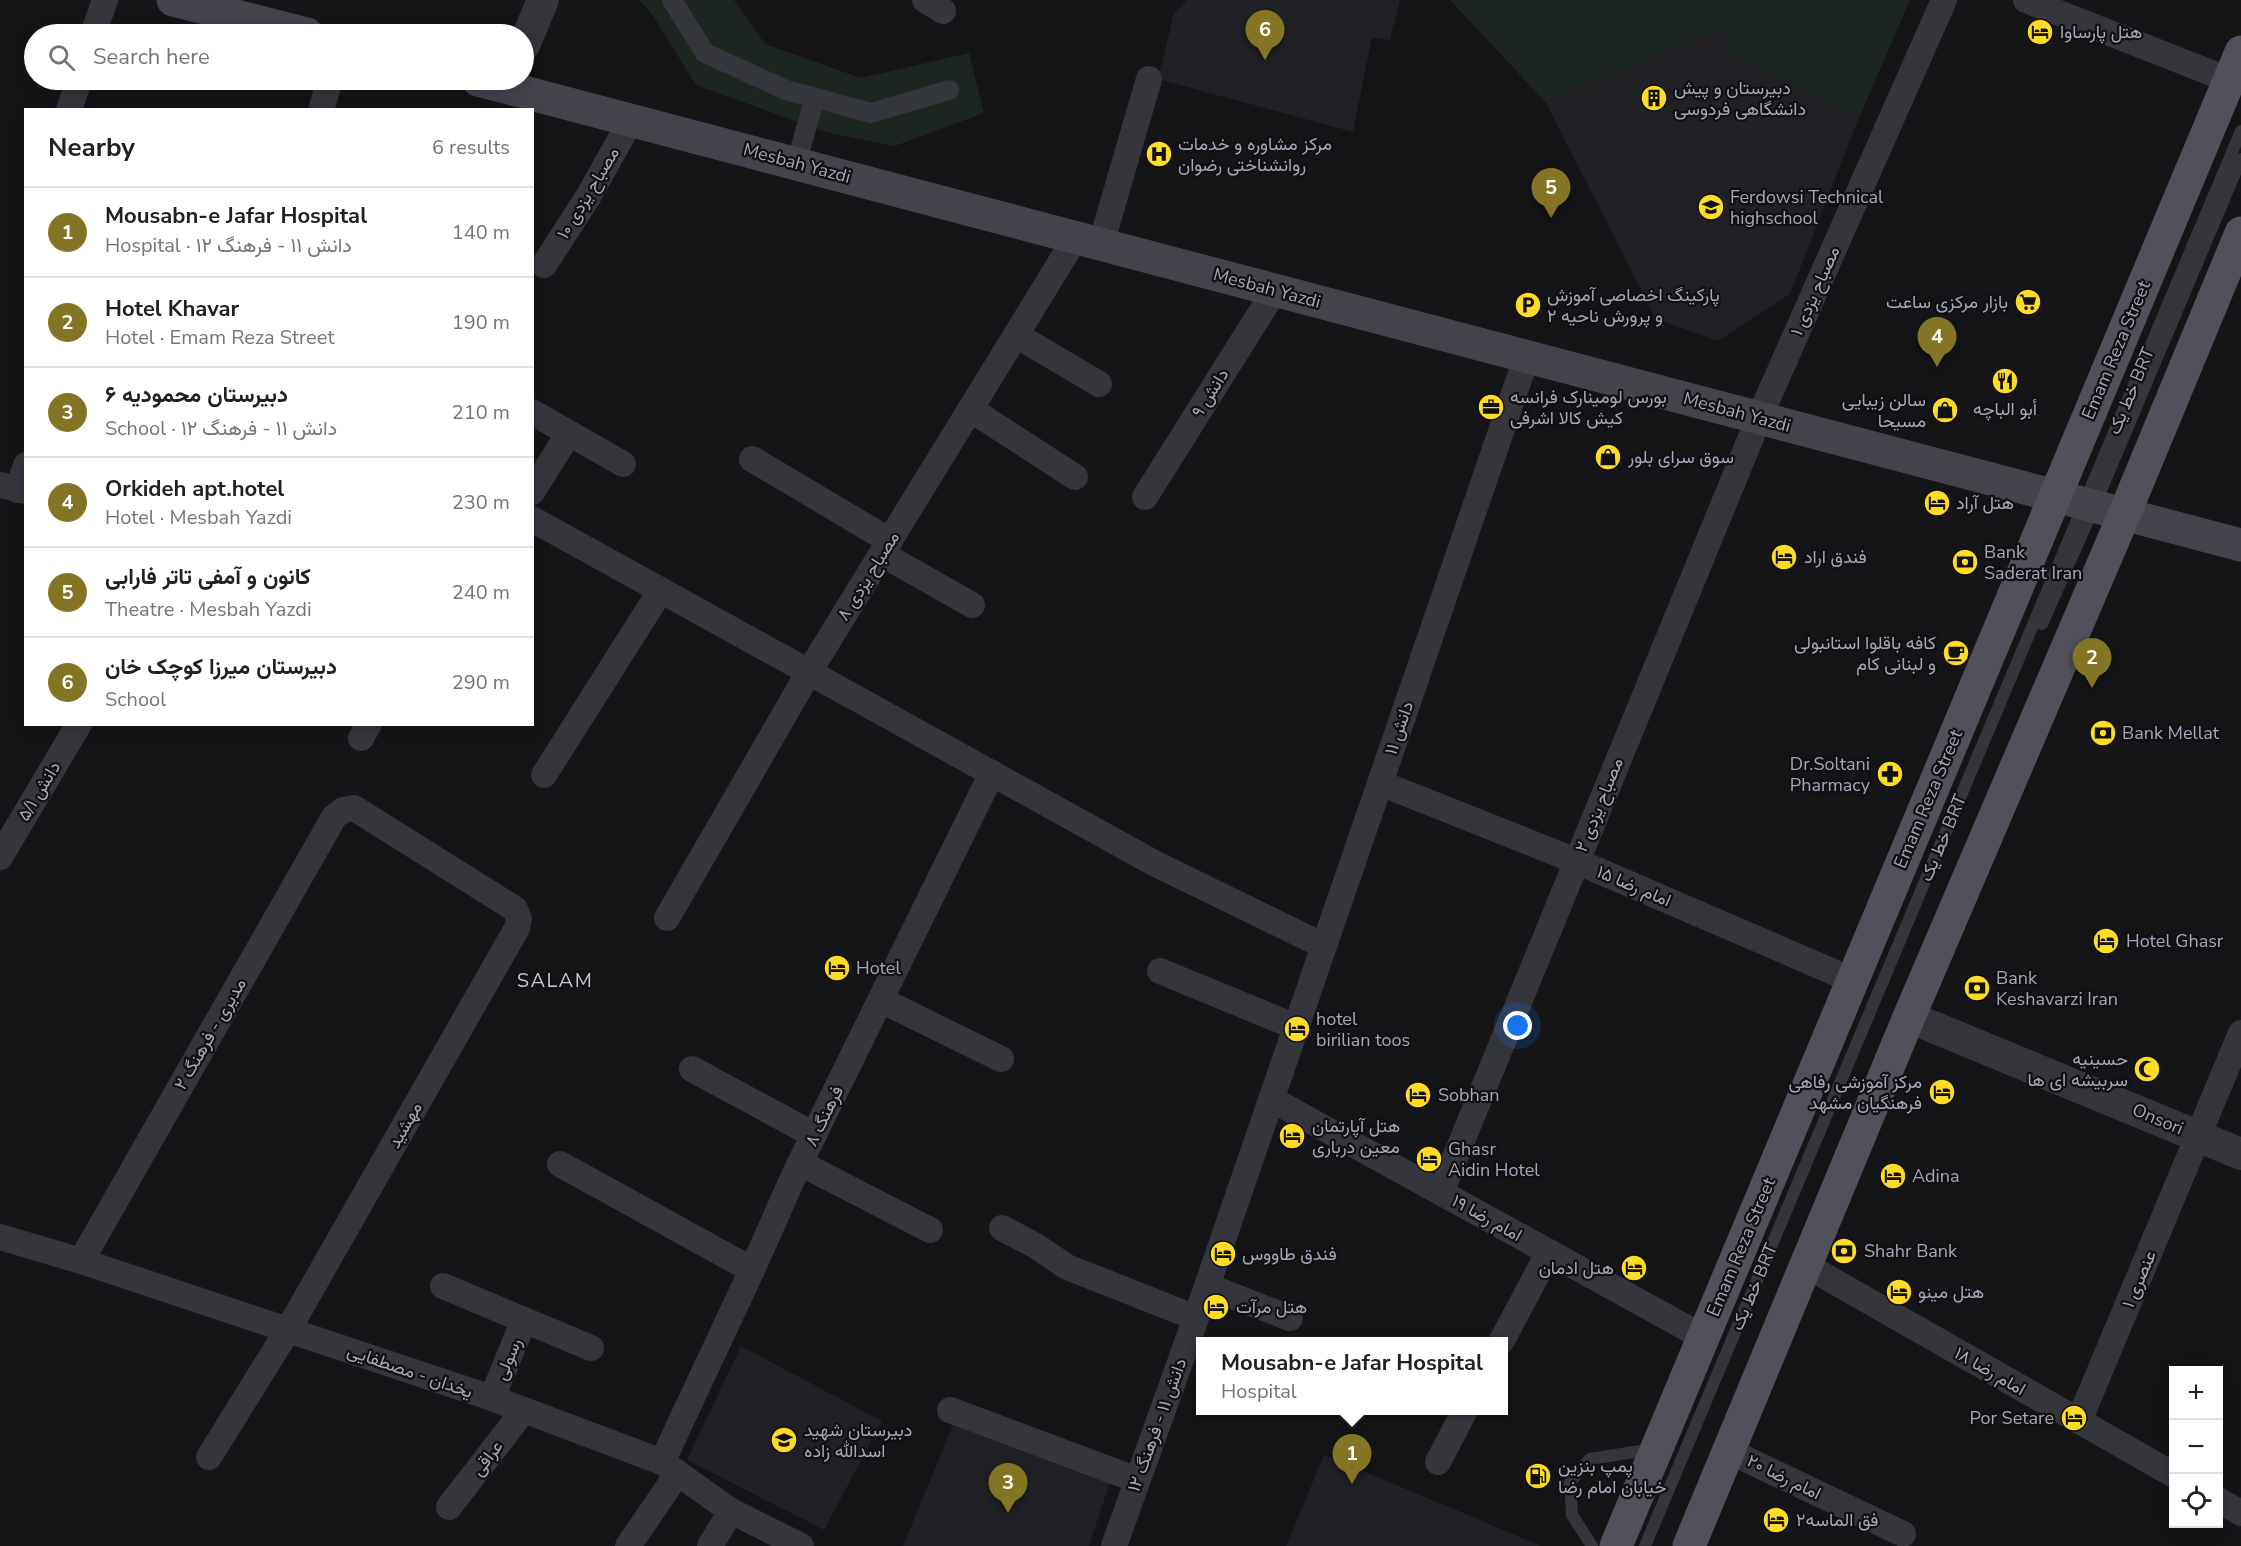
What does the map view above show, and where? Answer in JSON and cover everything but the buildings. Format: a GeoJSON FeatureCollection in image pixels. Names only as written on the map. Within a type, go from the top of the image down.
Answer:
{"type":"FeatureCollection","features":[{"type":"Feature","properties":{"kind":"main road"},"geometry":{"type":"LineString","coordinates":[[173,0],[268,24]]}},
{"type":"Feature","properties":{"kind":"main road","name":"Emam Reza Street"},"geometry":{"type":"LineString","coordinates":[[1689,1546],[1910,1017],[2089,506],[2235,66]]}},
{"type":"Feature","properties":{"kind":"main road","name":"Mesbah Yazdi"},"geometry":{"type":"LineString","coordinates":[[525,90],[631,120],[2241,545]]}},
{"type":"Feature","properties":{"kind":"main road","name":"Emam Reza Street"},"geometry":{"type":"LineString","coordinates":[[1616,1546],[1852,980],[2089,506],[2241,233]]}},
{"type":"Feature","properties":{"kind":"street"},"geometry":{"type":"LineString","coordinates":[[97,24],[105,0]]}},
{"type":"Feature","properties":{"kind":"street"},"geometry":{"type":"LineString","coordinates":[[533,24],[543,0]]}},
{"type":"Feature","properties":{"kind":"street"},"geometry":{"type":"LineString","coordinates":[[672,0],[705,53],[786,90],[871,113],[949,90]]}},
{"type":"Feature","properties":{"kind":"street","name":"مصباح یزدی ۱"},"geometry":{"type":"LineString","coordinates":[[1759,418],[1944,0]]}},
{"type":"Feature","properties":{"kind":"street"},"geometry":{"type":"LineString","coordinates":[[2026,0],[2235,66]]}},
{"type":"Feature","properties":{"kind":"street","name":"مصباح یزدی ۸"},"geometry":{"type":"LineString","coordinates":[[667,918],[809,672],[1016,335],[1089,240],[1149,79]]}},
{"type":"Feature","properties":{"kind":"street"},"geometry":{"type":"LineString","coordinates":[[70,108],[76,90]]}},
{"type":"Feature","properties":{"kind":"street"},"geometry":{"type":"LineString","coordinates":[[322,108],[327,90]]}},
{"type":"Feature","properties":{"kind":"street"},"geometry":{"type":"LineString","coordinates":[[796,163],[815,98]]}},
{"type":"Feature","properties":{"kind":"street","name":"مصباح یزدی ۱۰"},"geometry":{"type":"LineString","coordinates":[[544,265],[588,197],[631,120]]}},
{"type":"Feature","properties":{"kind":"street","name":"دانش ۹"},"geometry":{"type":"LineString","coordinates":[[1145,496],[1275,290]]}},
{"type":"Feature","properties":{"kind":"street"},"geometry":{"type":"LineString","coordinates":[[1016,335],[1099,384]]}},
{"type":"Feature","properties":{"kind":"street","name":"دانش ۱۱"},"geometry":{"type":"LineString","coordinates":[[1271,1100],[1527,356]]}},
{"type":"Feature","properties":{"kind":"street"},"geometry":{"type":"LineString","coordinates":[[970,409],[1075,477]]}},
{"type":"Feature","properties":{"kind":"street"},"geometry":{"type":"LineString","coordinates":[[534,413],[623,464]]}},
{"type":"Feature","properties":{"kind":"street","name":"مصباح یزدی ۲"},"geometry":{"type":"LineString","coordinates":[[1441,1192],[1759,418]]}},
{"type":"Feature","properties":{"kind":"street"},"geometry":{"type":"LineString","coordinates":[[534,489],[568,433]]}},
{"type":"Feature","properties":{"kind":"street"},"geometry":{"type":"LineString","coordinates":[[752,459],[972,605]]}},
{"type":"Feature","properties":{"kind":"street"},"geometry":{"type":"LineString","coordinates":[[15,489],[24,469]]}},
{"type":"Feature","properties":{"kind":"street"},"geometry":{"type":"LineString","coordinates":[[534,520],[1154,863],[1324,946]]}},
{"type":"Feature","properties":{"kind":"street"},"geometry":{"type":"LineString","coordinates":[[544,775],[661,590]]}},
{"type":"Feature","properties":{"kind":"street","name":"دانش ۵/۱"},"geometry":{"type":"LineString","coordinates":[[0,858],[78,726]]}},
{"type":"Feature","properties":{"kind":"street","name":"فرهنگ ۸"},"geometry":{"type":"LineString","coordinates":[[628,1546],[670,1467],[752,1270],[800,1163],[992,773]]}},
{"type":"Feature","properties":{"kind":"street","name":"امام رضا ۱۵"},"geometry":{"type":"LineString","coordinates":[[1380,783],[1576,861],[1852,980]]}},
{"type":"Feature","properties":{"kind":"street","name":"مدیری - فرهنگ ۲"},"geometry":{"type":"LineString","coordinates":[[81,1261],[334,817],[343,810],[354,808],[515,909],[519,919]]}},
{"type":"Feature","properties":{"kind":"street","name":"مهشید"},"geometry":{"type":"LineString","coordinates":[[209,1457],[288,1330],[517,928],[519,919]]}},
{"type":"Feature","properties":{"kind":"street"},"geometry":{"type":"LineString","coordinates":[[1160,971],[1296,1027]]}},
{"type":"Feature","properties":{"kind":"street"},"geometry":{"type":"LineString","coordinates":[[881,1000],[1001,1059]]}},
{"type":"Feature","properties":{"kind":"street","name":"Onsori"},"geometry":{"type":"LineString","coordinates":[[1910,1017],[2241,1154]]}},
{"type":"Feature","properties":{"kind":"street","name":"عنصری ۱"},"geometry":{"type":"LineString","coordinates":[[2079,1421],[2241,1033]]}},
{"type":"Feature","properties":{"kind":"street"},"geometry":{"type":"LineString","coordinates":[[692,1069],[814,1136]]}},
{"type":"Feature","properties":{"kind":"street","name":"امام رضا ۱۹"},"geometry":{"type":"LineString","coordinates":[[1271,1100],[1703,1337]]}},
{"type":"Feature","properties":{"kind":"street","name":"دانش ۱۱ - فرهنگ ۱۲"},"geometry":{"type":"LineString","coordinates":[[1113,1546],[1196,1318],[1271,1100]]}},
{"type":"Feature","properties":{"kind":"street"},"geometry":{"type":"LineString","coordinates":[[800,1163],[930,1230]]}},
{"type":"Feature","properties":{"kind":"street"},"geometry":{"type":"LineString","coordinates":[[560,1164],[752,1270]]}},
{"type":"Feature","properties":{"kind":"street"},"geometry":{"type":"LineString","coordinates":[[1002,1228],[1036,1246],[1067,1267],[1196,1318]]}},
{"type":"Feature","properties":{"kind":"street","name":"یخدان - مصطفایی"},"geometry":{"type":"LineString","coordinates":[[0,1237],[81,1261],[524,1410],[670,1467],[731,1511],[799,1546]]}},
{"type":"Feature","properties":{"kind":"street"},"geometry":{"type":"LineString","coordinates":[[1503,1337],[1549,1252]]}},
{"type":"Feature","properties":{"kind":"street","name":"امام رضا ۱۸"},"geometry":{"type":"LineString","coordinates":[[1807,1266],[2172,1474]]}},
{"type":"Feature","properties":{"kind":"street"},"geometry":{"type":"LineString","coordinates":[[443,1286],[591,1348]]}},
{"type":"Feature","properties":{"kind":"street"},"geometry":{"type":"LineString","coordinates":[[1207,1286],[1290,1318]]}},
{"type":"Feature","properties":{"kind":"street","name":"رسولی"},"geometry":{"type":"LineString","coordinates":[[492,1398],[524,1320]]}},
{"type":"Feature","properties":{"kind":"street","name":"عراقی"},"geometry":{"type":"LineString","coordinates":[[449,1507],[524,1410]]}},
{"type":"Feature","properties":{"kind":"street"},"geometry":{"type":"LineString","coordinates":[[950,1410],[1137,1480]]}},
{"type":"Feature","properties":{"kind":"street"},"geometry":{"type":"LineString","coordinates":[[1438,1462],[1462,1415]]}},
{"type":"Feature","properties":{"kind":"street","name":"امام رضا ۲۰"},"geometry":{"type":"LineString","coordinates":[[1729,1451],[1903,1534]]}},
{"type":"Feature","properties":{"kind":"street"},"geometry":{"type":"LineString","coordinates":[[2223,1503],[2241,1513]]}},
{"type":"Feature","properties":{"kind":"street"},"geometry":{"type":"LineString","coordinates":[[710,1546],[731,1511]]}},
{"type":"Feature","properties":{"kind":"lane","name":"خط یک BRT"},"geometry":{"type":"LineString","coordinates":[[1654,1546],[2089,506],[2241,131]]}},
{"type":"Feature","properties":{"kind":"lane","name":"خط یک BRT"},"geometry":{"type":"LineString","coordinates":[[1646,1546],[2089,506],[2241,159]]}},
{"type":"Feature","properties":{"kind":"lane"},"geometry":{"type":"LineString","coordinates":[[1592,1546],[1572,1515],[1570,1482],[1590,1459],[1657,1448]]}},
{"type":"Feature","properties":{"kind":"shaded area"},"geometry":{"type":"Polygon","coordinates":[[[639,0],[734,0],[765,44],[861,78],[969,53],[984,113],[895,146],[825,132],[696,85],[653,16],[639,0]]]}},
{"type":"Feature","properties":{"kind":"shaded area"},"geometry":{"type":"Polygon","coordinates":[[[1187,0],[1400,0],[1390,40],[1372,37],[1353,132],[1158,79],[1174,13],[1187,0]]]}},
{"type":"Feature","properties":{"kind":"shaded area"},"geometry":{"type":"Polygon","coordinates":[[[1450,0],[1910,0],[1858,120],[1732,54],[1721,29],[1546,103],[1450,0]]]}},
{"type":"Feature","properties":{"kind":"shaded area","name":"Ferdowsi Technical highschool"},"geometry":{"type":"Polygon","coordinates":[[[1721,29],[1733,54],[1858,120],[1790,294],[1718,341],[1656,319],[1546,103],[1721,29]]]}},
{"type":"Feature","properties":{"kind":"shaded area","name":"دبیرستان شهید اسدالله زاده"},"geometry":{"type":"Polygon","coordinates":[[[741,1346],[882,1421],[824,1530],[687,1460],[741,1346]]]}},
{"type":"Feature","properties":{"kind":"shaded area"},"geometry":{"type":"Polygon","coordinates":[[[954,1422],[1111,1479],[1089,1546],[903,1546],[954,1422]]]}},
{"type":"Feature","properties":{"kind":"shaded area"},"geometry":{"type":"Polygon","coordinates":[[[1324,1455],[1461,1512],[1541,1546],[1286,1546],[1324,1455]]]}},
{"type":"Feature","properties":{"kind":"place","name":"هتل پارساوا"},"geometry":{"type":"Point","coordinates":[2040,32]}},
{"type":"Feature","properties":{"kind":"place","name":"دبیرستان میرزا کوچک خان"},"geometry":{"type":"Point","coordinates":[1265,60]}},
{"type":"Feature","properties":{"kind":"place","name":"دبیرستان و پیش دانشگاهی فردوسی"},"geometry":{"type":"Point","coordinates":[1654,98]}},
{"type":"Feature","properties":{"kind":"place","name":"مرکز مشاوره و خدمات روانشناختی رضوان"},"geometry":{"type":"Point","coordinates":[1159,154]}},
{"type":"Feature","properties":{"kind":"place","name":"Ferdowsi Technical highschool"},"geometry":{"type":"Point","coordinates":[1711,207]}},
{"type":"Feature","properties":{"kind":"place","name":"کانون و آمفی تاتر فارابی"},"geometry":{"type":"Point","coordinates":[1551,218]}},
{"type":"Feature","properties":{"kind":"place","name":"بازار مرکزی ساعت"},"geometry":{"type":"Point","coordinates":[2028,302]}},
{"type":"Feature","properties":{"kind":"place","name":"پارکینگ اخصاصی آموزش و پرورش ناحیه ۲"},"geometry":{"type":"Point","coordinates":[1528,305]}},
{"type":"Feature","properties":{"kind":"place","name":"Orkideh apt.hotel"},"geometry":{"type":"Point","coordinates":[1937,367]}},
{"type":"Feature","properties":{"kind":"place","name":"أبو الباچه"},"geometry":{"type":"Point","coordinates":[2005,381]}},
{"type":"Feature","properties":{"kind":"place","name":"بورس لومینارک فرانسه کیش کالا اشرفی"},"geometry":{"type":"Point","coordinates":[1491,407]}},
{"type":"Feature","properties":{"kind":"place","name":"سالن زیبایی مسیحا"},"geometry":{"type":"Point","coordinates":[1945,410]}},
{"type":"Feature","properties":{"kind":"place","name":"سوق سرای بلور"},"geometry":{"type":"Point","coordinates":[1608,457]}},
{"type":"Feature","properties":{"kind":"place","name":"هتل آراد"},"geometry":{"type":"Point","coordinates":[1937,503]}},
{"type":"Feature","properties":{"kind":"place","name":"فندق اراد"},"geometry":{"type":"Point","coordinates":[1784,557]}},
{"type":"Feature","properties":{"kind":"place","name":"Bank Saderat Iran"},"geometry":{"type":"Point","coordinates":[1965,562]}},
{"type":"Feature","properties":{"kind":"place","name":"کافه باقلوا استانبولی و لبنانی کام"},"geometry":{"type":"Point","coordinates":[1956,653]}},
{"type":"Feature","properties":{"kind":"place","name":"Hotel Khavar"},"geometry":{"type":"Point","coordinates":[2092,688]}},
{"type":"Feature","properties":{"kind":"place","name":"Bank Mellat"},"geometry":{"type":"Point","coordinates":[2103,733]}},
{"type":"Feature","properties":{"kind":"place","name":"Dr.Soltani Pharmacy"},"geometry":{"type":"Point","coordinates":[1890,774]}},
{"type":"Feature","properties":{"kind":"place","name":"Hotel Ghasr"},"geometry":{"type":"Point","coordinates":[2106,941]}},
{"type":"Feature","properties":{"kind":"place","name":"Hotel"},"geometry":{"type":"Point","coordinates":[837,968]}},
{"type":"Feature","properties":{"kind":"place","name":"Bank Keshavarzi Iran"},"geometry":{"type":"Point","coordinates":[1977,988]}},
{"type":"Feature","properties":{"kind":"place","name":"hotel birilian toos"},"geometry":{"type":"Point","coordinates":[1297,1029]}},
{"type":"Feature","properties":{"kind":"place","name":"حسینیه سربیشه ای ها"},"geometry":{"type":"Point","coordinates":[2147,1069]}},
{"type":"Feature","properties":{"kind":"place","name":"مرکز آموزشی رفاهی فرهنگیان مشهد"},"geometry":{"type":"Point","coordinates":[1942,1092]}},
{"type":"Feature","properties":{"kind":"place","name":"Sobhan"},"geometry":{"type":"Point","coordinates":[1418,1095]}},
{"type":"Feature","properties":{"kind":"place","name":"هتل آپارتمان معین درباری"},"geometry":{"type":"Point","coordinates":[1292,1136]}},
{"type":"Feature","properties":{"kind":"place","name":"Ghasr Aidin Hotel"},"geometry":{"type":"Point","coordinates":[1429,1159]}},
{"type":"Feature","properties":{"kind":"place","name":"Adina"},"geometry":{"type":"Point","coordinates":[1893,1176]}},
{"type":"Feature","properties":{"kind":"place","name":"Shahr Bank"},"geometry":{"type":"Point","coordinates":[1844,1251]}},
{"type":"Feature","properties":{"kind":"place","name":"فندق طاووس"},"geometry":{"type":"Point","coordinates":[1223,1254]}},
{"type":"Feature","properties":{"kind":"place","name":"هتل ادمان"},"geometry":{"type":"Point","coordinates":[1634,1268]}},
{"type":"Feature","properties":{"kind":"place","name":"هتل مینو"},"geometry":{"type":"Point","coordinates":[1899,1292]}},
{"type":"Feature","properties":{"kind":"place","name":"هتل مرآت"},"geometry":{"type":"Point","coordinates":[1216,1307]}},
{"type":"Feature","properties":{"kind":"place","name":"Por Setare"},"geometry":{"type":"Point","coordinates":[2074,1418]}},
{"type":"Feature","properties":{"kind":"place","name":"دبیرستان شهید اسدالله زاده"},"geometry":{"type":"Point","coordinates":[784,1440]}},
{"type":"Feature","properties":{"kind":"place","name":"پمپ بنزین خیابان امام رضا"},"geometry":{"type":"Point","coordinates":[1538,1476]}},
{"type":"Feature","properties":{"kind":"place","name":"Mousabn-e Jafar Hospital"},"geometry":{"type":"Point","coordinates":[1352,1484]}},
{"type":"Feature","properties":{"kind":"place","name":"دبیرستان محمودیه ۶"},"geometry":{"type":"Point","coordinates":[1008,1513]}},
{"type":"Feature","properties":{"kind":"place","name":"فق الماسه٢"},"geometry":{"type":"Point","coordinates":[1776,1520]}},
{"type":"Feature","properties":{"kind":"district","name":"SALAM"},"geometry":{"type":"Point","coordinates":[555,980]}}]}
